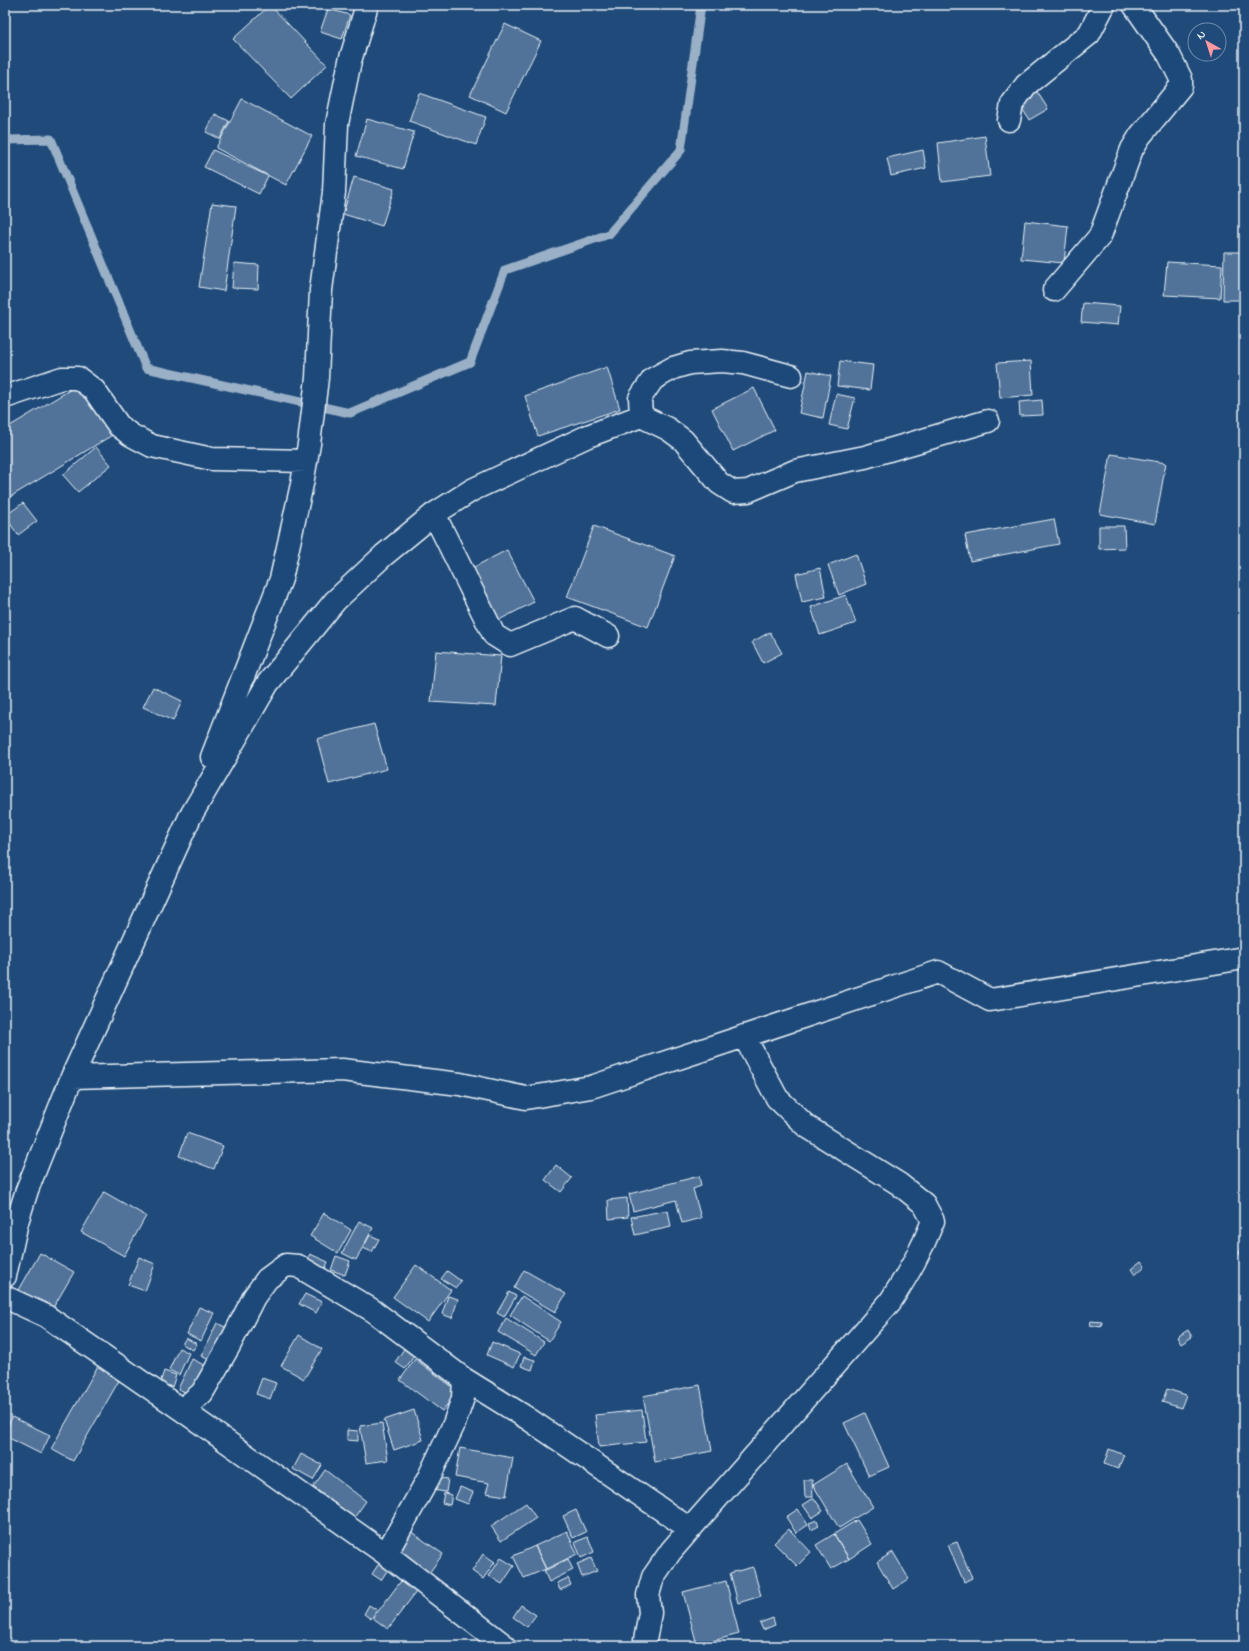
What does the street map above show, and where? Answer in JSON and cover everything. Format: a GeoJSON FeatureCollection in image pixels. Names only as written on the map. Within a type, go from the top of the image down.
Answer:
{"type":"FeatureCollection","features":[{"type":"Feature","properties":{"kind":"street"},"geometry":{"type":"LineString","coordinates":[[6,1269],[17,1222],[28,1190],[72,1077],[190,817],[281,579],[307,452],[317,378],[321,290],[334,192],[337,124],[350,61],[367,5]]}},
{"type":"Feature","properties":{"kind":"street"},"geometry":{"type":"LineString","coordinates":[[1009,120],[1012,104],[1026,85],[1089,34],[1104,5]]}},
{"type":"Feature","properties":{"kind":"street"},"geometry":{"type":"LineString","coordinates":[[1054,290],[1100,236],[1132,149],[1140,136],[1181,86],[1181,79],[1169,55],[1134,5]]}},
{"type":"Feature","properties":{"kind":"street"},"geometry":{"type":"LineString","coordinates":[[641,416],[640,398],[654,379],[678,366],[690,363],[722,361],[742,363],[791,376]]}},
{"type":"Feature","properties":{"kind":"street"},"geometry":{"type":"LineString","coordinates":[[5,397],[62,378],[78,378],[94,390],[119,426],[131,435],[152,446],[212,458],[307,452]]}},
{"type":"Feature","properties":{"kind":"street"},"geometry":{"type":"LineString","coordinates":[[190,817],[268,683],[335,602],[384,555],[434,514],[472,490],[588,436],[641,416],[668,429],[683,440],[720,483],[733,492],[748,490],[795,471],[864,457],[988,421]]}},
{"type":"Feature","properties":{"kind":"street"},"geometry":{"type":"LineString","coordinates":[[434,514],[494,635],[510,645],[575,618],[608,636]]}},
{"type":"Feature","properties":{"kind":"street"},"geometry":{"type":"LineString","coordinates":[[72,1077],[342,1070],[460,1084],[526,1098],[591,1087],[938,972],[990,1000],[1244,958]]}},
{"type":"Feature","properties":{"kind":"street"},"geometry":{"type":"LineString","coordinates":[[644,1646],[650,1613],[648,1595],[653,1577],[671,1551],[890,1302],[912,1268],[924,1244],[933,1220],[924,1204],[919,1200],[898,1184],[806,1126],[777,1098],[744,1036]]}},
{"type":"Feature","properties":{"kind":"street"},"geometry":{"type":"LineString","coordinates":[[182,1410],[202,1393],[229,1346],[254,1297],[267,1279],[286,1265],[298,1266],[372,1310],[464,1379],[547,1431],[690,1529]]}},
{"type":"Feature","properties":{"kind":"street"},"geometry":{"type":"LineString","coordinates":[[5,1297],[46,1316],[182,1410],[386,1554],[506,1646]]}},
{"type":"Feature","properties":{"kind":"street"},"geometry":{"type":"LineString","coordinates":[[386,1554],[428,1479],[454,1424],[463,1398],[464,1379]]}},
{"type":"Feature","properties":{"kind":"building"},"geometry":{"type":"Polygon","coordinates":[[[270,5],[327,65],[291,99],[233,39],[270,5]]]}},
{"type":"Feature","properties":{"kind":"building"},"geometry":{"type":"Polygon","coordinates":[[[328,9],[350,15],[342,39],[320,32],[328,9]]]}},
{"type":"Feature","properties":{"kind":"building"},"geometry":{"type":"Polygon","coordinates":[[[505,24],[541,41],[506,112],[470,95],[505,24]]]}},
{"type":"Feature","properties":{"kind":"building"},"geometry":{"type":"Polygon","coordinates":[[[1036,90],[1048,109],[1029,120],[1018,101],[1036,90]]]}},
{"type":"Feature","properties":{"kind":"building"},"geometry":{"type":"Polygon","coordinates":[[[419,93],[486,117],[476,145],[409,121],[419,93]]]}},
{"type":"Feature","properties":{"kind":"building"},"geometry":{"type":"Polygon","coordinates":[[[242,99],[312,136],[286,185],[216,148],[242,99]]]}},
{"type":"Feature","properties":{"kind":"building"},"geometry":{"type":"Polygon","coordinates":[[[215,114],[229,121],[220,139],[206,132],[215,114]]]}},
{"type":"Feature","properties":{"kind":"building"},"geometry":{"type":"Polygon","coordinates":[[[367,119],[414,132],[403,169],[356,156],[367,119]]]}},
{"type":"Feature","properties":{"kind":"building"},"geometry":{"type":"Polygon","coordinates":[[[985,136],[990,176],[942,182],[938,143],[985,136]]]}},
{"type":"Feature","properties":{"kind":"building"},"geometry":{"type":"Polygon","coordinates":[[[213,150],[268,176],[259,194],[204,167],[213,150]]]}},
{"type":"Feature","properties":{"kind":"building"},"geometry":{"type":"Polygon","coordinates":[[[923,150],[926,168],[891,176],[887,158],[923,150]]]}},
{"type":"Feature","properties":{"kind":"building"},"geometry":{"type":"Polygon","coordinates":[[[354,177],[394,189],[382,226],[343,214],[354,177]]]}},
{"type":"Feature","properties":{"kind":"building"},"geometry":{"type":"Polygon","coordinates":[[[212,203],[236,206],[224,291],[199,287],[212,203]]]}},
{"type":"Feature","properties":{"kind":"building"},"geometry":{"type":"Polygon","coordinates":[[[1025,221],[1068,226],[1064,263],[1021,259],[1025,221]]]}},
{"type":"Feature","properties":{"kind":"building"},"geometry":{"type":"Polygon","coordinates":[[[1224,252],[1244,252],[1244,300],[1223,300],[1224,252]]]}},
{"type":"Feature","properties":{"kind":"building"},"geometry":{"type":"Polygon","coordinates":[[[1167,262],[1222,265],[1220,298],[1164,295],[1167,262]]]}},
{"type":"Feature","properties":{"kind":"building"},"geometry":{"type":"Polygon","coordinates":[[[234,263],[259,265],[258,289],[232,288],[234,263]]]}},
{"type":"Feature","properties":{"kind":"building"},"geometry":{"type":"Polygon","coordinates":[[[1083,303],[1120,306],[1118,325],[1081,322],[1083,303]]]}},
{"type":"Feature","properties":{"kind":"building"},"geometry":{"type":"Polygon","coordinates":[[[840,361],[873,365],[870,390],[837,386],[840,361]]]}},
{"type":"Feature","properties":{"kind":"building"},"geometry":{"type":"Polygon","coordinates":[[[1031,361],[1033,395],[1000,398],[997,363],[1031,361]]]}},
{"type":"Feature","properties":{"kind":"building"},"geometry":{"type":"Polygon","coordinates":[[[607,367],[620,409],[538,436],[525,396],[607,367]]]}},
{"type":"Feature","properties":{"kind":"building"},"geometry":{"type":"Polygon","coordinates":[[[808,371],[831,376],[823,418],[799,413],[808,371]]]}},
{"type":"Feature","properties":{"kind":"building"},"geometry":{"type":"Polygon","coordinates":[[[83,382],[114,434],[5,500],[5,429],[83,382]]]}},
{"type":"Feature","properties":{"kind":"building"},"geometry":{"type":"Polygon","coordinates":[[[754,388],[775,430],[733,451],[712,409],[754,388]]]}},
{"type":"Feature","properties":{"kind":"building"},"geometry":{"type":"Polygon","coordinates":[[[836,394],[855,398],[847,429],[829,425],[836,394]]]}},
{"type":"Feature","properties":{"kind":"building"},"geometry":{"type":"Polygon","coordinates":[[[1042,400],[1043,415],[1020,416],[1019,402],[1042,400]]]}},
{"type":"Feature","properties":{"kind":"building"},"geometry":{"type":"Polygon","coordinates":[[[96,447],[111,465],[78,492],[63,475],[96,447]]]}},
{"type":"Feature","properties":{"kind":"building"},"geometry":{"type":"Polygon","coordinates":[[[1111,454],[1166,463],[1155,524],[1100,514],[1111,454]]]}},
{"type":"Feature","properties":{"kind":"building"},"geometry":{"type":"Polygon","coordinates":[[[23,503],[37,521],[18,535],[5,516],[23,503]]]}},
{"type":"Feature","properties":{"kind":"building"},"geometry":{"type":"Polygon","coordinates":[[[1054,519],[1059,544],[970,561],[965,535],[1054,519]]]}},
{"type":"Feature","properties":{"kind":"building"},"geometry":{"type":"Polygon","coordinates":[[[594,526],[675,556],[648,627],[567,597],[594,526]]]}},
{"type":"Feature","properties":{"kind":"building"},"geometry":{"type":"Polygon","coordinates":[[[1099,526],[1124,526],[1125,548],[1099,549],[1099,526]]]}},
{"type":"Feature","properties":{"kind":"building"},"geometry":{"type":"Polygon","coordinates":[[[507,550],[534,602],[499,620],[472,568],[507,550]]]}},
{"type":"Feature","properties":{"kind":"building"},"geometry":{"type":"Polygon","coordinates":[[[856,554],[866,584],[839,595],[828,565],[856,554]]]}},
{"type":"Feature","properties":{"kind":"building"},"geometry":{"type":"Polygon","coordinates":[[[820,568],[826,597],[802,602],[796,574],[820,568]]]}},
{"type":"Feature","properties":{"kind":"building"},"geometry":{"type":"Polygon","coordinates":[[[846,595],[856,623],[820,635],[811,607],[846,595]]]}},
{"type":"Feature","properties":{"kind":"building"},"geometry":{"type":"Polygon","coordinates":[[[770,632],[782,653],[763,663],[752,642],[770,632]]]}},
{"type":"Feature","properties":{"kind":"building"},"geometry":{"type":"Polygon","coordinates":[[[436,651],[501,656],[496,706],[431,702],[436,651]]]}},
{"type":"Feature","properties":{"kind":"building"},"geometry":{"type":"Polygon","coordinates":[[[153,687],[182,701],[173,721],[143,707],[153,687]]]}},
{"type":"Feature","properties":{"kind":"building"},"geometry":{"type":"Polygon","coordinates":[[[374,724],[387,769],[329,784],[317,739],[374,724]]]}},
{"type":"Feature","properties":{"kind":"building"},"geometry":{"type":"Polygon","coordinates":[[[187,1133],[223,1146],[214,1169],[179,1156],[187,1133]]]}},
{"type":"Feature","properties":{"kind":"building"},"geometry":{"type":"Polygon","coordinates":[[[556,1165],[572,1178],[561,1192],[545,1180],[556,1165]]]}},
{"type":"Feature","properties":{"kind":"building"},"geometry":{"type":"Polygon","coordinates":[[[699,1176],[701,1186],[693,1189],[701,1218],[682,1223],[676,1200],[633,1211],[629,1194],[699,1176]]]}},
{"type":"Feature","properties":{"kind":"building"},"geometry":{"type":"Polygon","coordinates":[[[104,1192],[146,1216],[124,1256],[81,1232],[104,1192]]]}},
{"type":"Feature","properties":{"kind":"building"},"geometry":{"type":"Polygon","coordinates":[[[627,1198],[628,1217],[609,1219],[608,1200],[627,1198]]]}},
{"type":"Feature","properties":{"kind":"building"},"geometry":{"type":"Polygon","coordinates":[[[668,1210],[671,1227],[635,1235],[631,1217],[668,1210]]]}},
{"type":"Feature","properties":{"kind":"building"},"geometry":{"type":"Polygon","coordinates":[[[324,1213],[351,1230],[338,1253],[310,1236],[324,1213]]]}},
{"type":"Feature","properties":{"kind":"building"},"geometry":{"type":"Polygon","coordinates":[[[359,1221],[373,1228],[356,1260],[342,1253],[359,1221]]]}},
{"type":"Feature","properties":{"kind":"building"},"geometry":{"type":"Polygon","coordinates":[[[370,1235],[379,1239],[372,1252],[363,1248],[370,1235]]]}},
{"type":"Feature","properties":{"kind":"building"},"geometry":{"type":"Polygon","coordinates":[[[1242,1245],[1244,1245],[1244,1255],[1239,1254],[1242,1245]]]}},
{"type":"Feature","properties":{"kind":"building"},"geometry":{"type":"Polygon","coordinates":[[[40,1253],[74,1272],[53,1308],[19,1290],[40,1253]]]}},
{"type":"Feature","properties":{"kind":"building"},"geometry":{"type":"Polygon","coordinates":[[[310,1254],[328,1262],[324,1271],[305,1263],[310,1254]]]}},
{"type":"Feature","properties":{"kind":"building"},"geometry":{"type":"Polygon","coordinates":[[[336,1256],[350,1261],[345,1275],[331,1270],[336,1256]]]}},
{"type":"Feature","properties":{"kind":"building"},"geometry":{"type":"Polygon","coordinates":[[[139,1257],[155,1264],[145,1291],[128,1285],[139,1257]]]}},
{"type":"Feature","properties":{"kind":"building"},"geometry":{"type":"Polygon","coordinates":[[[1141,1261],[1145,1266],[1135,1275],[1131,1269],[1141,1261]]]}},
{"type":"Feature","properties":{"kind":"building"},"geometry":{"type":"Polygon","coordinates":[[[416,1265],[451,1290],[428,1322],[393,1297],[416,1265]]]}},
{"type":"Feature","properties":{"kind":"building"},"geometry":{"type":"Polygon","coordinates":[[[524,1270],[566,1294],[555,1312],[514,1288],[524,1270]]]}},
{"type":"Feature","properties":{"kind":"building"},"geometry":{"type":"Polygon","coordinates":[[[447,1271],[461,1281],[456,1288],[441,1279],[447,1271]]]}},
{"type":"Feature","properties":{"kind":"building"},"geometry":{"type":"Polygon","coordinates":[[[509,1292],[516,1296],[504,1317],[497,1313],[509,1292]]]}},
{"type":"Feature","properties":{"kind":"building"},"geometry":{"type":"Polygon","coordinates":[[[305,1294],[322,1302],[316,1313],[299,1304],[305,1294]]]}},
{"type":"Feature","properties":{"kind":"building"},"geometry":{"type":"Polygon","coordinates":[[[448,1296],[458,1299],[452,1318],[442,1314],[448,1296]]]}},
{"type":"Feature","properties":{"kind":"building"},"geometry":{"type":"Polygon","coordinates":[[[522,1296],[561,1322],[549,1341],[510,1315],[522,1296]]]}},
{"type":"Feature","properties":{"kind":"building"},"geometry":{"type":"Polygon","coordinates":[[[199,1307],[214,1313],[201,1341],[187,1334],[199,1307]]]}},
{"type":"Feature","properties":{"kind":"building"},"geometry":{"type":"Polygon","coordinates":[[[506,1318],[544,1342],[536,1355],[498,1332],[506,1318]]]}},
{"type":"Feature","properties":{"kind":"building"},"geometry":{"type":"Polygon","coordinates":[[[1091,1321],[1102,1322],[1101,1327],[1090,1325],[1091,1321]]]}},
{"type":"Feature","properties":{"kind":"building"},"geometry":{"type":"Polygon","coordinates":[[[217,1323],[233,1331],[216,1363],[201,1356],[217,1323]]]}},
{"type":"Feature","properties":{"kind":"building"},"geometry":{"type":"Polygon","coordinates":[[[1188,1330],[1192,1337],[1181,1344],[1177,1337],[1188,1330]]]}},
{"type":"Feature","properties":{"kind":"building"},"geometry":{"type":"Polygon","coordinates":[[[299,1335],[322,1349],[304,1379],[281,1366],[299,1335]]]}},
{"type":"Feature","properties":{"kind":"building"},"geometry":{"type":"Polygon","coordinates":[[[186,1338],[197,1344],[193,1350],[182,1344],[186,1338]]]}},
{"type":"Feature","properties":{"kind":"building"},"geometry":{"type":"Polygon","coordinates":[[[492,1342],[520,1354],[514,1367],[487,1355],[492,1342]]]}},
{"type":"Feature","properties":{"kind":"building"},"geometry":{"type":"Polygon","coordinates":[[[179,1348],[189,1353],[179,1375],[169,1370],[179,1348]]]}},
{"type":"Feature","properties":{"kind":"building"},"geometry":{"type":"Polygon","coordinates":[[[404,1349],[414,1356],[405,1369],[395,1362],[404,1349]]]}},
{"type":"Feature","properties":{"kind":"building"},"geometry":{"type":"Polygon","coordinates":[[[524,1357],[535,1360],[532,1370],[521,1366],[524,1357]]]}},
{"type":"Feature","properties":{"kind":"building"},"geometry":{"type":"Polygon","coordinates":[[[192,1359],[206,1366],[192,1395],[178,1389],[192,1359]]]}},
{"type":"Feature","properties":{"kind":"building"},"geometry":{"type":"Polygon","coordinates":[[[415,1359],[458,1391],[442,1411],[400,1380],[415,1359]]]}},
{"type":"Feature","properties":{"kind":"building"},"geometry":{"type":"Polygon","coordinates":[[[99,1364],[121,1377],[73,1461],[51,1449],[99,1364]]]}},
{"type":"Feature","properties":{"kind":"building"},"geometry":{"type":"Polygon","coordinates":[[[164,1371],[176,1375],[172,1387],[160,1383],[164,1371]]]}},
{"type":"Feature","properties":{"kind":"building"},"geometry":{"type":"Polygon","coordinates":[[[262,1378],[276,1383],[270,1399],[256,1394],[262,1378]]]}},
{"type":"Feature","properties":{"kind":"building"},"geometry":{"type":"Polygon","coordinates":[[[700,1385],[712,1451],[655,1462],[643,1396],[700,1385]]]}},
{"type":"Feature","properties":{"kind":"building"},"geometry":{"type":"Polygon","coordinates":[[[1167,1389],[1186,1395],[1181,1408],[1162,1402],[1167,1389]]]}},
{"type":"Feature","properties":{"kind":"building"},"geometry":{"type":"Polygon","coordinates":[[[414,1410],[423,1440],[394,1450],[384,1420],[414,1410]]]}},
{"type":"Feature","properties":{"kind":"building"},"geometry":{"type":"Polygon","coordinates":[[[642,1410],[646,1442],[599,1447],[595,1415],[642,1410]]]}},
{"type":"Feature","properties":{"kind":"building"},"geometry":{"type":"Polygon","coordinates":[[[865,1413],[889,1467],[869,1476],[844,1423],[865,1413]]]}},
{"type":"Feature","properties":{"kind":"building"},"geometry":{"type":"Polygon","coordinates":[[[12,1417],[50,1435],[41,1454],[5,1436],[5,1432],[12,1417]]]}},
{"type":"Feature","properties":{"kind":"building"},"geometry":{"type":"Polygon","coordinates":[[[382,1423],[388,1460],[366,1463],[360,1426],[382,1423]]]}},
{"type":"Feature","properties":{"kind":"building"},"geometry":{"type":"Polygon","coordinates":[[[347,1430],[358,1431],[358,1441],[347,1440],[347,1430]]]}},
{"type":"Feature","properties":{"kind":"building"},"geometry":{"type":"Polygon","coordinates":[[[460,1448],[513,1458],[506,1496],[486,1493],[489,1483],[455,1477],[460,1448]]]}},
{"type":"Feature","properties":{"kind":"building"},"geometry":{"type":"Polygon","coordinates":[[[1109,1449],[1124,1455],[1118,1469],[1104,1464],[1109,1449]]]}},
{"type":"Feature","properties":{"kind":"building"},"geometry":{"type":"Polygon","coordinates":[[[301,1454],[322,1465],[313,1480],[293,1469],[301,1454]]]}},
{"type":"Feature","properties":{"kind":"building"},"geometry":{"type":"Polygon","coordinates":[[[847,1464],[873,1507],[839,1528],[813,1485],[847,1464]]]}},
{"type":"Feature","properties":{"kind":"building"},"geometry":{"type":"Polygon","coordinates":[[[325,1470],[366,1501],[354,1518],[313,1487],[325,1470]]]}},
{"type":"Feature","properties":{"kind":"building"},"geometry":{"type":"Polygon","coordinates":[[[434,1477],[448,1479],[446,1492],[432,1490],[434,1477]]]}},
{"type":"Feature","properties":{"kind":"building"},"geometry":{"type":"Polygon","coordinates":[[[804,1480],[812,1480],[813,1497],[805,1497],[804,1480]]]}},
{"type":"Feature","properties":{"kind":"building"},"geometry":{"type":"Polygon","coordinates":[[[460,1487],[473,1492],[468,1504],[455,1499],[460,1487]]]}},
{"type":"Feature","properties":{"kind":"building"},"geometry":{"type":"Polygon","coordinates":[[[444,1493],[452,1495],[450,1505],[442,1503],[444,1493]]]}},
{"type":"Feature","properties":{"kind":"building"},"geometry":{"type":"Polygon","coordinates":[[[814,1498],[823,1511],[812,1518],[803,1505],[814,1498]]]}},
{"type":"Feature","properties":{"kind":"building"},"geometry":{"type":"Polygon","coordinates":[[[526,1503],[536,1518],[501,1541],[491,1526],[526,1503]]]}},
{"type":"Feature","properties":{"kind":"building"},"geometry":{"type":"Polygon","coordinates":[[[798,1509],[808,1525],[796,1533],[786,1517],[798,1509]]]}},
{"type":"Feature","properties":{"kind":"building"},"geometry":{"type":"Polygon","coordinates":[[[576,1510],[586,1532],[573,1538],[563,1516],[576,1510]]]}},
{"type":"Feature","properties":{"kind":"building"},"geometry":{"type":"Polygon","coordinates":[[[817,1520],[819,1526],[811,1530],[809,1523],[817,1520]]]}},
{"type":"Feature","properties":{"kind":"building"},"geometry":{"type":"Polygon","coordinates":[[[857,1520],[872,1544],[849,1559],[834,1534],[857,1520]]]}},
{"type":"Feature","properties":{"kind":"building"},"geometry":{"type":"Polygon","coordinates":[[[789,1529],[811,1552],[797,1566],[774,1543],[789,1529]]]}},
{"type":"Feature","properties":{"kind":"building"},"geometry":{"type":"Polygon","coordinates":[[[410,1531],[443,1554],[429,1573],[396,1550],[410,1531]]]}},
{"type":"Feature","properties":{"kind":"building"},"geometry":{"type":"Polygon","coordinates":[[[567,1531],[577,1554],[546,1569],[535,1546],[567,1531]]]}},
{"type":"Feature","properties":{"kind":"building"},"geometry":{"type":"Polygon","coordinates":[[[834,1534],[849,1559],[831,1569],[816,1545],[834,1534]]]}},
{"type":"Feature","properties":{"kind":"building"},"geometry":{"type":"Polygon","coordinates":[[[588,1537],[594,1552],[581,1558],[575,1542],[588,1537]]]}},
{"type":"Feature","properties":{"kind":"building"},"geometry":{"type":"Polygon","coordinates":[[[957,1542],[972,1578],[964,1582],[948,1545],[957,1542]]]}},
{"type":"Feature","properties":{"kind":"building"},"geometry":{"type":"Polygon","coordinates":[[[535,1546],[546,1569],[524,1578],[513,1556],[535,1546]]]}},
{"type":"Feature","properties":{"kind":"building"},"geometry":{"type":"Polygon","coordinates":[[[893,1552],[909,1579],[893,1589],[877,1562],[893,1552]]]}},
{"type":"Feature","properties":{"kind":"building"},"geometry":{"type":"Polygon","coordinates":[[[483,1554],[495,1562],[483,1579],[472,1571],[483,1554]]]}},
{"type":"Feature","properties":{"kind":"building"},"geometry":{"type":"Polygon","coordinates":[[[501,1558],[514,1566],[502,1584],[489,1576],[501,1558]]]}},
{"type":"Feature","properties":{"kind":"building"},"geometry":{"type":"Polygon","coordinates":[[[591,1558],[597,1571],[582,1577],[577,1564],[591,1558]]]}},
{"type":"Feature","properties":{"kind":"building"},"geometry":{"type":"Polygon","coordinates":[[[568,1559],[573,1570],[549,1582],[544,1571],[568,1559]]]}},
{"type":"Feature","properties":{"kind":"building"},"geometry":{"type":"Polygon","coordinates":[[[380,1562],[389,1568],[381,1580],[372,1574],[380,1562]]]}},
{"type":"Feature","properties":{"kind":"building"},"geometry":{"type":"Polygon","coordinates":[[[753,1567],[761,1596],[738,1603],[730,1573],[753,1567]]]}},
{"type":"Feature","properties":{"kind":"building"},"geometry":{"type":"Polygon","coordinates":[[[568,1578],[571,1585],[560,1590],[557,1583],[568,1578]]]}},
{"type":"Feature","properties":{"kind":"building"},"geometry":{"type":"Polygon","coordinates":[[[401,1581],[416,1592],[388,1629],[373,1618],[401,1581]]]}},
{"type":"Feature","properties":{"kind":"building"},"geometry":{"type":"Polygon","coordinates":[[[726,1581],[739,1634],[697,1645],[683,1592],[726,1581]]]}},
{"type":"Feature","properties":{"kind":"building"},"geometry":{"type":"Polygon","coordinates":[[[369,1605],[377,1610],[371,1619],[364,1614],[369,1605]]]}},
{"type":"Feature","properties":{"kind":"building"},"geometry":{"type":"Polygon","coordinates":[[[521,1605],[536,1615],[527,1627],[513,1617],[521,1605]]]}},
{"type":"Feature","properties":{"kind":"building"},"geometry":{"type":"Polygon","coordinates":[[[773,1618],[775,1625],[763,1630],[760,1623],[773,1618]]]}},
{"type":"Feature","properties":{"kind":"waterway"},"geometry":{"type":"LineString","coordinates":[[5,140],[51,139],[146,368],[350,413],[470,362],[505,270],[609,234],[681,150],[701,5]]}}]}
